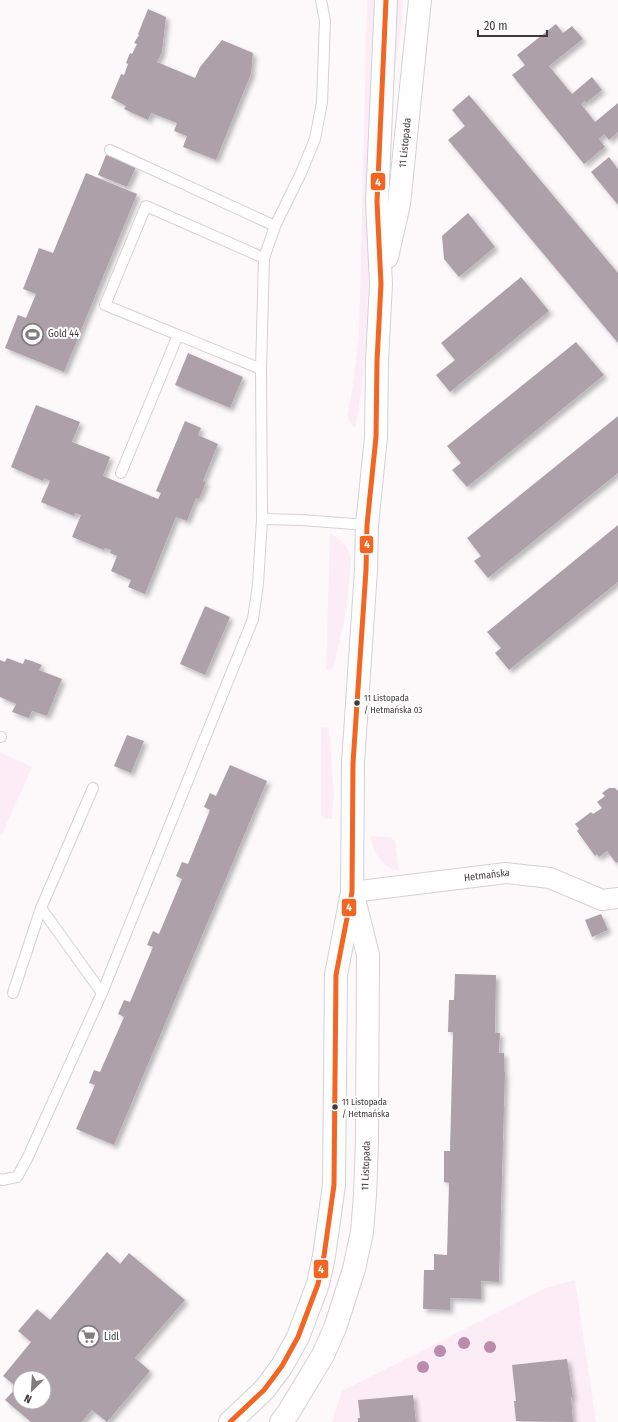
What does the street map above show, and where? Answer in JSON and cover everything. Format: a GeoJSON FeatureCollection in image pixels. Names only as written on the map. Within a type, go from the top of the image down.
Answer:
{"type":"FeatureCollection","features":[{"type":"Feature","properties":{"kind":"street","name":"11 Listopada"},"geometry":{"type":"LineString","coordinates":[[230,1422],[264,1390],[282,1366],[298,1337],[318,1284],[324,1256],[334,1185],[336,974],[352,892],[353,763],[367,525],[376,437],[377,361],[381,284],[377,202],[386,0]]}},
{"type":"Feature","properties":{"kind":"street","name":"11 Listopada"},"geometry":{"type":"LineString","coordinates":[[381,284],[399,204],[420,0]]}},
{"type":"Feature","properties":{"kind":"street","name":"Hetmańska"},"geometry":{"type":"LineString","coordinates":[[352,892],[506,873],[550,878],[602,900],[618,898]]}},
{"type":"Feature","properties":{"kind":"street","name":"11 Listopada"},"geometry":{"type":"LineString","coordinates":[[285,1419],[323,1355],[354,1269],[362,1232],[365,1195],[368,954],[352,892]]}},
{"type":"Feature","properties":{"kind":"lane"},"geometry":{"type":"LineString","coordinates":[[0,1179],[2,1180],[17,1177],[27,1159],[102,993],[253,619],[258,584],[262,519],[261,369],[264,258],[275,226],[301,173],[312,146],[322,102],[325,21],[321,0]]}},
{"type":"Feature","properties":{"kind":"lane"},"geometry":{"type":"LineString","coordinates":[[110,150],[275,226]]}},
{"type":"Feature","properties":{"kind":"lane"},"geometry":{"type":"LineString","coordinates":[[261,369],[105,305],[146,206],[264,258]]}},
{"type":"Feature","properties":{"kind":"lane"},"geometry":{"type":"LineString","coordinates":[[121,473],[178,335]]}},
{"type":"Feature","properties":{"kind":"lane"},"geometry":{"type":"LineString","coordinates":[[262,519],[301,520],[367,525]]}},
{"type":"Feature","properties":{"kind":"lane"},"geometry":{"type":"LineString","coordinates":[[13,993],[41,908],[93,788]]}},
{"type":"Feature","properties":{"kind":"lane"},"geometry":{"type":"LineString","coordinates":[[41,908],[102,993]]}},
{"type":"Feature","properties":{"kind":"shaded area"},"geometry":{"type":"Polygon","coordinates":[[[367,0],[377,0],[373,49],[367,336],[362,387],[355,428],[347,418],[359,334],[367,0]]]}},
{"type":"Feature","properties":{"kind":"shaded area"},"geometry":{"type":"Polygon","coordinates":[[[395,0],[403,0],[400,37],[393,81],[395,0]]]}},
{"type":"Feature","properties":{"kind":"shaded area"},"geometry":{"type":"Polygon","coordinates":[[[330,534],[345,545],[349,552],[351,561],[347,607],[333,670],[326,670],[330,534]]]}},
{"type":"Feature","properties":{"kind":"shaded area"},"geometry":{"type":"Polygon","coordinates":[[[321,727],[329,728],[334,793],[332,819],[325,819],[321,815],[321,727]]]}},
{"type":"Feature","properties":{"kind":"shaded area"},"geometry":{"type":"Polygon","coordinates":[[[0,752],[32,767],[2,834],[0,833],[0,752]]]}},
{"type":"Feature","properties":{"kind":"shaded area"},"geometry":{"type":"Polygon","coordinates":[[[371,836],[390,837],[395,841],[399,871],[387,866],[379,858],[374,848],[371,836]]]}},
{"type":"Feature","properties":{"kind":"shaded area"},"geometry":{"type":"Polygon","coordinates":[[[575,1280],[596,1422],[332,1422],[342,1391],[546,1288],[575,1280]]]}},
{"type":"Feature","properties":{"kind":"building"},"geometry":{"type":"Polygon","coordinates":[[[148,9],[166,17],[162,52],[157,62],[195,78],[200,67],[222,40],[253,53],[251,74],[216,160],[183,147],[187,136],[174,131],[177,123],[151,113],[148,120],[124,109],[126,106],[111,98],[121,74],[124,75],[128,64],[126,63],[130,53],[132,54],[137,44],[134,43],[139,35],[138,34],[148,9]]]}},
{"type":"Feature","properties":{"kind":"building"},"geometry":{"type":"Polygon","coordinates":[[[556,24],[563,33],[572,26],[583,39],[549,66],[572,94],[592,77],[602,90],[586,103],[585,101],[581,104],[595,122],[618,103],[618,132],[609,140],[604,134],[599,139],[605,147],[584,164],[512,75],[525,65],[517,55],[556,24]]]}},
{"type":"Feature","properties":{"kind":"building"},"geometry":{"type":"Polygon","coordinates":[[[469,95],[618,273],[618,343],[448,140],[465,126],[452,110],[469,95]]]}},
{"type":"Feature","properties":{"kind":"building"},"geometry":{"type":"Polygon","coordinates":[[[106,155],[136,167],[127,187],[98,175],[106,155]]]}},
{"type":"Feature","properties":{"kind":"building"},"geometry":{"type":"Polygon","coordinates":[[[609,157],[618,169],[618,205],[591,172],[609,157]]]}},
{"type":"Feature","properties":{"kind":"building"},"geometry":{"type":"Polygon","coordinates":[[[86,173],[137,194],[64,372],[5,348],[18,315],[26,318],[36,294],[23,289],[39,248],[53,253],[86,173]]]}},
{"type":"Feature","properties":{"kind":"building"},"geometry":{"type":"Polygon","coordinates":[[[468,213],[495,247],[459,277],[444,259],[442,236],[468,213]]]}},
{"type":"Feature","properties":{"kind":"building"},"geometry":{"type":"Polygon","coordinates":[[[521,277],[549,311],[450,392],[436,375],[455,360],[441,343],[521,277]]]}},
{"type":"Feature","properties":{"kind":"building"},"geometry":{"type":"Polygon","coordinates":[[[576,342],[604,375],[467,487],[452,470],[461,463],[447,446],[576,342]]]}},
{"type":"Feature","properties":{"kind":"building"},"geometry":{"type":"Polygon","coordinates":[[[188,353],[243,377],[230,408],[175,385],[188,353]]]}},
{"type":"Feature","properties":{"kind":"building"},"geometry":{"type":"Polygon","coordinates":[[[36,405],[80,422],[72,442],[110,457],[103,476],[158,499],[161,493],[156,491],[185,421],[201,428],[198,435],[218,444],[203,481],[206,482],[199,499],[196,498],[187,521],[176,517],[145,594],[128,587],[131,580],[111,571],[117,556],[110,553],[111,550],[105,548],[104,550],[72,537],[81,515],[75,513],[74,516],[41,502],[50,481],[44,478],[43,481],[11,467],[36,405]]]}},
{"type":"Feature","properties":{"kind":"building"},"geometry":{"type":"Polygon","coordinates":[[[618,416],[618,473],[488,578],[474,561],[481,556],[467,538],[618,416]]]}},
{"type":"Feature","properties":{"kind":"building"},"geometry":{"type":"Polygon","coordinates":[[[618,525],[618,582],[509,670],[495,653],[501,648],[487,632],[618,525]]]}},
{"type":"Feature","properties":{"kind":"building"},"geometry":{"type":"Polygon","coordinates":[[[205,606],[230,617],[205,675],[180,664],[205,606]]]}},
{"type":"Feature","properties":{"kind":"building"},"geometry":{"type":"Polygon","coordinates":[[[7,658],[23,664],[25,659],[32,661],[42,665],[39,670],[62,679],[47,716],[32,711],[29,718],[12,712],[16,704],[0,697],[0,660],[5,662],[7,658]]]}},
{"type":"Feature","properties":{"kind":"building"},"geometry":{"type":"Polygon","coordinates":[[[127,735],[144,741],[131,773],[114,766],[127,735]]]}},
{"type":"Feature","properties":{"kind":"building"},"geometry":{"type":"Polygon","coordinates":[[[230,765],[267,781],[114,1145],[76,1129],[95,1085],[89,1083],[94,1070],[100,1072],[124,1017],[118,1014],[124,1000],[130,1002],[153,947],[147,945],[153,931],[159,934],[182,879],[176,876],[182,862],[188,864],[210,810],[204,807],[210,793],[216,796],[230,765]]]}},
{"type":"Feature","properties":{"kind":"building"},"geometry":{"type":"Polygon","coordinates":[[[609,788],[615,788],[618,791],[618,862],[616,863],[607,851],[599,857],[597,854],[595,856],[577,831],[579,829],[575,824],[591,812],[593,814],[602,808],[597,802],[605,796],[602,793],[609,788]]]}},
{"type":"Feature","properties":{"kind":"building"},"geometry":{"type":"Polygon","coordinates":[[[601,914],[608,930],[592,937],[585,920],[601,914]]]}},
{"type":"Feature","properties":{"kind":"building"},"geometry":{"type":"Polygon","coordinates":[[[455,974],[496,975],[495,1033],[500,1033],[499,1053],[504,1053],[505,1072],[499,1282],[481,1281],[481,1299],[450,1298],[450,1310],[423,1309],[424,1270],[434,1270],[434,1254],[447,1255],[449,1183],[444,1182],[444,1151],[450,1151],[453,1032],[448,1032],[449,1000],[454,1000],[455,974]]]}},
{"type":"Feature","properties":{"kind":"building","name":"Lidl"},"geometry":{"type":"Polygon","coordinates":[[[107,1252],[120,1264],[129,1253],[185,1300],[135,1358],[150,1371],[107,1422],[92,1410],[82,1422],[31,1422],[17,1410],[52,1410],[52,1370],[12,1370],[12,1383],[3,1376],[31,1342],[18,1331],[37,1309],[50,1320],[107,1252]]]}},
{"type":"Feature","properties":{"kind":"building"},"geometry":{"type":"Polygon","coordinates":[[[567,1359],[573,1397],[571,1397],[573,1422],[516,1421],[514,1401],[516,1401],[512,1365],[567,1359]]]}},
{"type":"Feature","properties":{"kind":"building","name":"Lidl"},"geometry":{"type":"Polygon","coordinates":[[[12,1392],[12,1406],[5,1400],[12,1392]]]}},
{"type":"Feature","properties":{"kind":"building"},"geometry":{"type":"Polygon","coordinates":[[[413,1395],[416,1422],[358,1422],[358,1418],[360,1418],[358,1400],[413,1395]]]}},
{"type":"Feature","properties":{"kind":"transit line","name":"4"},"geometry":{"type":"LineString","coordinates":[[230,1422],[264,1390],[282,1366],[298,1337],[318,1284],[324,1256],[334,1185],[336,975],[352,892],[353,763],[366,570],[367,525],[376,437],[377,361],[381,284],[377,202],[386,0]]}},
{"type":"Feature","properties":{"kind":"place","name":"Gold 44"},"geometry":{"type":"Point","coordinates":[33,334]}},
{"type":"Feature","properties":{"kind":"place","name":"11 Listopada / Hetmańska 03"},"geometry":{"type":"Point","coordinates":[357,703]}},
{"type":"Feature","properties":{"kind":"place","name":"11 Listopada / Hetmańska"},"geometry":{"type":"Point","coordinates":[335,1107]}},
{"type":"Feature","properties":{"kind":"place","name":"Lidl"},"geometry":{"type":"Point","coordinates":[89,1337]}}]}
